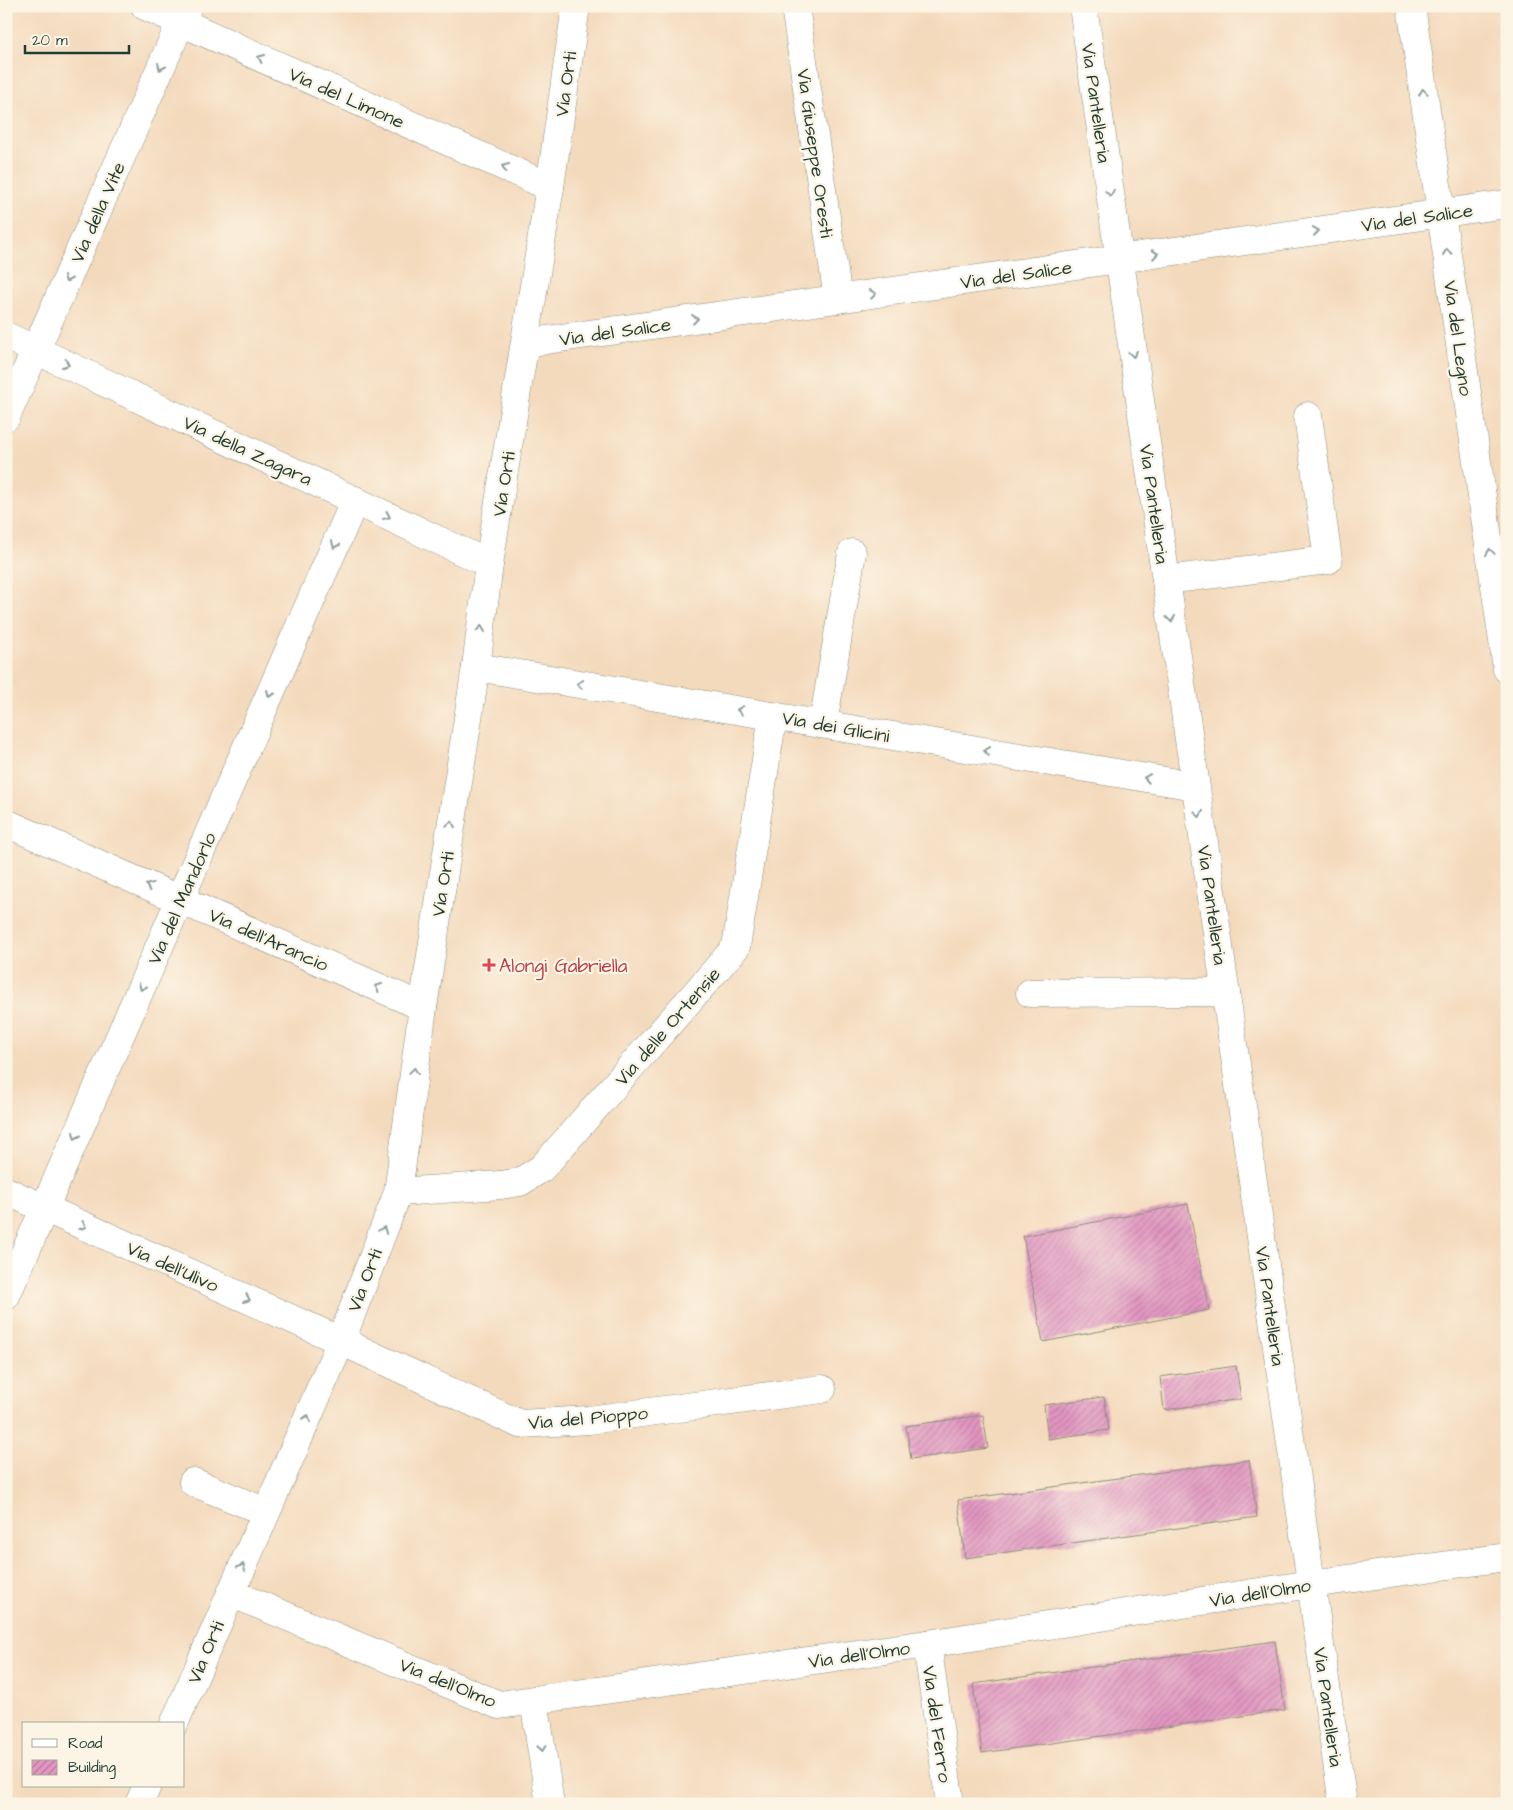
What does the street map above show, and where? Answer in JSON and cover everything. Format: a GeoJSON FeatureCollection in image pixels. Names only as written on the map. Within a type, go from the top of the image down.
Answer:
{"type":"FeatureCollection","features":[{"type":"Feature","properties":{"kind":"street","name":"Via del Limone"},"geometry":{"type":"LineString","coordinates":[[145,6],[185,14],[550,187]]}},
{"type":"Feature","properties":{"kind":"street","name":"Via Orti"},"geometry":{"type":"LineString","coordinates":[[175,1722],[341,1341],[398,1192],[423,1007],[476,667],[490,564],[550,187],[576,6]]}},
{"type":"Feature","properties":{"kind":"street","name":"Via Giuseppe Oresti"},"geometry":{"type":"LineString","coordinates":[[795,6],[838,299]]}},
{"type":"Feature","properties":{"kind":"street","name":"Via Pantelleria"},"geometry":{"type":"LineString","coordinates":[[1083,6],[1343,1804]]}},
{"type":"Feature","properties":{"kind":"street","name":"Via del Legno"},"geometry":{"type":"LineString","coordinates":[[1411,6],[1507,669]]}},
{"type":"Feature","properties":{"kind":"street","name":"Via della Vite"},"geometry":{"type":"LineString","coordinates":[[6,417],[185,14]]}},
{"type":"Feature","properties":{"kind":"street","name":"Via del Salice"},"geometry":{"type":"LineString","coordinates":[[525,343],[1507,204]]}},
{"type":"Feature","properties":{"kind":"street","name":"Via della Zagara"},"geometry":{"type":"LineString","coordinates":[[6,336],[490,564]]}},
{"type":"Feature","properties":{"kind":"street"},"geometry":{"type":"LineString","coordinates":[[1166,580],[1328,560],[1308,416]]}},
{"type":"Feature","properties":{"kind":"street","name":"Via del Mandorlo"},"geometry":{"type":"LineString","coordinates":[[6,1296],[355,500]]}},
{"type":"Feature","properties":{"kind":"street"},"geometry":{"type":"LineString","coordinates":[[824,724],[852,553]]}},
{"type":"Feature","properties":{"kind":"street","name":"Via dei Glicini"},"geometry":{"type":"LineString","coordinates":[[476,667],[1195,786]]}},
{"type":"Feature","properties":{"kind":"street","name":"Via delle Ortensie"},"geometry":{"type":"LineString","coordinates":[[398,1192],[501,1186],[520,1182],[542,1168],[736,947],[773,716]]}},
{"type":"Feature","properties":{"kind":"street","name":"Via dell'Arancio"},"geometry":{"type":"LineString","coordinates":[[6,823],[423,1007]]}},
{"type":"Feature","properties":{"kind":"street"},"geometry":{"type":"LineString","coordinates":[[1030,993],[1226,992]]}},
{"type":"Feature","properties":{"kind":"street","name":"Via dell'Ulivo"},"geometry":{"type":"LineString","coordinates":[[6,1191],[341,1341]]}},
{"type":"Feature","properties":{"kind":"street","name":"Via del Pioppo"},"geometry":{"type":"LineString","coordinates":[[341,1341],[520,1424],[589,1420],[822,1388]]}},
{"type":"Feature","properties":{"kind":"street"},"geometry":{"type":"LineString","coordinates":[[193,1482],[266,1512]]}},
{"type":"Feature","properties":{"kind":"street","name":"Via dell'Olmo"},"geometry":{"type":"LineString","coordinates":[[231,1593],[499,1706],[927,1644],[1311,1584],[1507,1556]]}},
{"type":"Feature","properties":{"kind":"street","name":"Via del Ferro"},"geometry":{"type":"LineString","coordinates":[[927,1644],[950,1804]]}},
{"type":"Feature","properties":{"kind":"street"},"geometry":{"type":"LineString","coordinates":[[534,1700],[550,1804]]}},
{"type":"Feature","properties":{"kind":"street"},"geometry":{"type":"LineString","coordinates":[[139,1804],[146,1788]]}},
{"type":"Feature","properties":{"kind":"building"},"geometry":{"type":"Polygon","coordinates":[[[1188,1204],[1209,1310],[1043,1342],[1023,1236],[1188,1204]]]}},
{"type":"Feature","properties":{"kind":"building"},"geometry":{"type":"Polygon","coordinates":[[[1236,1366],[1241,1399],[1164,1410],[1160,1377],[1236,1366]]]}},
{"type":"Feature","properties":{"kind":"building"},"geometry":{"type":"Polygon","coordinates":[[[1104,1397],[1109,1430],[1048,1439],[1044,1405],[1104,1397]]]}},
{"type":"Feature","properties":{"kind":"building"},"geometry":{"type":"Polygon","coordinates":[[[983,1415],[988,1448],[911,1459],[906,1426],[983,1415]]]}},
{"type":"Feature","properties":{"kind":"building"},"geometry":{"type":"Polygon","coordinates":[[[1249,1460],[1257,1517],[965,1558],[958,1500],[1249,1460]]]}},
{"type":"Feature","properties":{"kind":"building"},"geometry":{"type":"Polygon","coordinates":[[[1275,1641],[1285,1710],[982,1753],[973,1684],[1275,1641]]]}},
{"type":"Feature","properties":{"kind":"place","name":"Alongi Gabriella"},"geometry":{"type":"Point","coordinates":[489,965]}}]}
